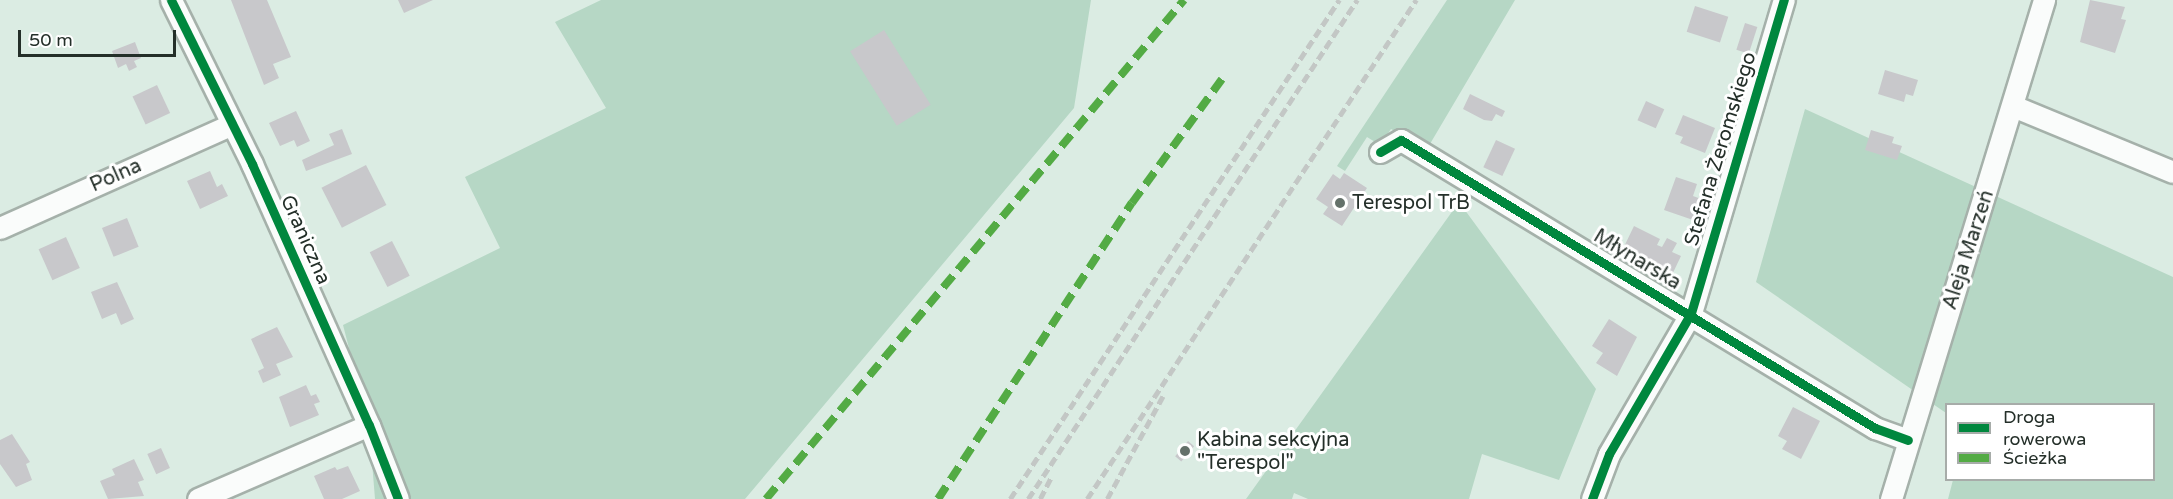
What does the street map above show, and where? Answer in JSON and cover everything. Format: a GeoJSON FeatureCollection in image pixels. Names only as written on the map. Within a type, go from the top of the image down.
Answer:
{"type":"FeatureCollection","features":[{"type":"Feature","properties":{"kind":"street","name":"Graniczna"},"geometry":{"type":"LineString","coordinates":[[171,0],[232,124],[369,424],[398,499]]}},
{"type":"Feature","properties":{"kind":"street","name":"Stefana Żeromskiego"},"geometry":{"type":"LineString","coordinates":[[1592,499],[1609,454],[1691,313],[1784,0]]}},
{"type":"Feature","properties":{"kind":"street","name":"Aleja Marzeń"},"geometry":{"type":"LineString","coordinates":[[1890,499],[2044,0]]}},
{"type":"Feature","properties":{"kind":"street"},"geometry":{"type":"LineString","coordinates":[[2013,106],[2173,172]]}},
{"type":"Feature","properties":{"kind":"street","name":"Polna"},"geometry":{"type":"LineString","coordinates":[[0,228],[232,124]]}},
{"type":"Feature","properties":{"kind":"street","name":"Młynarska"},"geometry":{"type":"LineString","coordinates":[[1380,152],[1401,140],[1691,313],[1875,428],[1908,440]]}},
{"type":"Feature","properties":{"kind":"street"},"geometry":{"type":"LineString","coordinates":[[198,499],[369,424]]}},
{"type":"Feature","properties":{"kind":"green space"},"geometry":{"type":"Polygon","coordinates":[[[601,0],[1091,0],[1074,108],[745,499],[375,499],[369,425],[343,325],[500,248],[465,177],[606,108],[555,22],[601,0]]]}},
{"type":"Feature","properties":{"kind":"green space"},"geometry":{"type":"Polygon","coordinates":[[[1447,0],[1515,0],[1427,149],[1391,129],[1380,145],[1367,137],[1345,171],[1337,166],[1447,0]]]}},
{"type":"Feature","properties":{"kind":"green space"},"geometry":{"type":"Polygon","coordinates":[[[1805,109],[2173,277],[2173,499],[1948,499],[1953,481],[2155,481],[2155,403],[1945,403],[1945,412],[1756,282],[1805,109]]]}},
{"type":"Feature","properties":{"kind":"green space"},"geometry":{"type":"Polygon","coordinates":[[[1459,202],[1596,389],[1559,480],[1482,454],[1469,499],[1308,499],[1294,493],[1292,499],[1246,499],[1459,202]]]}},
{"type":"Feature","properties":{"kind":"building"},"geometry":{"type":"Polygon","coordinates":[[[231,0],[267,0],[291,57],[273,64],[279,78],[264,85],[231,0]]]}},
{"type":"Feature","properties":{"kind":"building"},"geometry":{"type":"Polygon","coordinates":[[[398,0],[433,0],[404,13],[398,0]]]}},
{"type":"Feature","properties":{"kind":"building"},"geometry":{"type":"Polygon","coordinates":[[[2090,0],[2125,7],[2121,19],[2126,20],[2115,53],[2080,42],[2090,0]]]}},
{"type":"Feature","properties":{"kind":"building"},"geometry":{"type":"Polygon","coordinates":[[[1695,6],[1728,17],[1720,42],[1687,32],[1695,6]]]}},
{"type":"Feature","properties":{"kind":"building"},"geometry":{"type":"Polygon","coordinates":[[[1745,23],[1757,27],[1749,54],[1736,50],[1745,23]]]}},
{"type":"Feature","properties":{"kind":"building"},"geometry":{"type":"Polygon","coordinates":[[[884,30],[931,105],[897,126],[850,51],[884,30]]]}},
{"type":"Feature","properties":{"kind":"building"},"geometry":{"type":"Polygon","coordinates":[[[135,42],[141,58],[134,61],[137,67],[129,71],[126,64],[118,68],[112,51],[135,42]]]}},
{"type":"Feature","properties":{"kind":"building"},"geometry":{"type":"Polygon","coordinates":[[[1885,70],[1918,80],[1913,96],[1906,94],[1904,102],[1878,94],[1885,70]]]}},
{"type":"Feature","properties":{"kind":"building"},"geometry":{"type":"Polygon","coordinates":[[[157,85],[170,113],[146,125],[133,96],[157,85]]]}},
{"type":"Feature","properties":{"kind":"building"},"geometry":{"type":"Polygon","coordinates":[[[1470,94],[1505,111],[1502,117],[1496,114],[1492,121],[1484,120],[1463,109],[1470,94]]]}},
{"type":"Feature","properties":{"kind":"building"},"geometry":{"type":"Polygon","coordinates":[[[1646,101],[1664,109],[1656,128],[1637,120],[1646,101]]]}},
{"type":"Feature","properties":{"kind":"building"},"geometry":{"type":"Polygon","coordinates":[[[296,111],[310,141],[297,147],[294,140],[280,146],[269,123],[296,111]]]}},
{"type":"Feature","properties":{"kind":"building"},"geometry":{"type":"Polygon","coordinates":[[[1683,115],[1715,128],[1705,153],[1680,143],[1683,137],[1675,134],[1683,115]]]}},
{"type":"Feature","properties":{"kind":"building"},"geometry":{"type":"Polygon","coordinates":[[[342,129],[352,154],[306,171],[302,160],[334,145],[329,134],[342,129]]]}},
{"type":"Feature","properties":{"kind":"building"},"geometry":{"type":"Polygon","coordinates":[[[1871,130],[1894,137],[1892,143],[1902,146],[1897,160],[1865,150],[1871,130]]]}},
{"type":"Feature","properties":{"kind":"building"},"geometry":{"type":"Polygon","coordinates":[[[1496,140],[1515,149],[1502,176],[1483,167],[1496,140]]]}},
{"type":"Feature","properties":{"kind":"building"},"geometry":{"type":"Polygon","coordinates":[[[366,165],[386,205],[342,228],[321,188],[366,165]]]}},
{"type":"Feature","properties":{"kind":"building"},"geometry":{"type":"Polygon","coordinates":[[[210,171],[217,187],[222,184],[228,196],[200,209],[187,181],[210,171]]]}},
{"type":"Feature","properties":{"kind":"building","name":"Terespol TrB"},"geometry":{"type":"Polygon","coordinates":[[[1344,173],[1367,188],[1342,226],[1323,214],[1328,207],[1316,199],[1333,174],[1340,179],[1344,173]]]}},
{"type":"Feature","properties":{"kind":"building"},"geometry":{"type":"Polygon","coordinates":[[[1676,177],[1697,184],[1693,196],[1704,200],[1696,221],[1664,210],[1676,177]]]}},
{"type":"Feature","properties":{"kind":"building"},"geometry":{"type":"Polygon","coordinates":[[[127,218],[139,247],[114,257],[102,228],[127,218]]]}},
{"type":"Feature","properties":{"kind":"building"},"geometry":{"type":"Polygon","coordinates":[[[1634,226],[1660,239],[1657,245],[1662,247],[1667,238],[1677,243],[1672,252],[1681,256],[1670,279],[1620,255],[1634,226]]]}},
{"type":"Feature","properties":{"kind":"building"},"geometry":{"type":"Polygon","coordinates":[[[66,237],[80,268],[52,280],[39,249],[66,237]]]}},
{"type":"Feature","properties":{"kind":"building"},"geometry":{"type":"Polygon","coordinates":[[[392,241],[410,276],[387,287],[370,252],[392,241]]]}},
{"type":"Feature","properties":{"kind":"building"},"geometry":{"type":"Polygon","coordinates":[[[117,282],[134,319],[121,325],[116,313],[102,319],[91,292],[117,282]]]}},
{"type":"Feature","properties":{"kind":"building"},"geometry":{"type":"Polygon","coordinates":[[[1609,319],[1637,337],[1617,376],[1596,363],[1603,353],[1592,346],[1609,319]]]}},
{"type":"Feature","properties":{"kind":"building"},"geometry":{"type":"Polygon","coordinates":[[[277,327],[293,357],[276,364],[281,375],[263,383],[258,371],[264,368],[251,339],[277,327]]]}},
{"type":"Feature","properties":{"kind":"building"},"geometry":{"type":"Polygon","coordinates":[[[306,385],[311,396],[316,394],[320,402],[314,404],[319,415],[290,427],[279,397],[306,385]]]}},
{"type":"Feature","properties":{"kind":"building"},"geometry":{"type":"Polygon","coordinates":[[[1793,407],[1820,421],[1801,459],[1782,449],[1787,441],[1778,436],[1793,407]]]}},
{"type":"Feature","properties":{"kind":"building"},"geometry":{"type":"Polygon","coordinates":[[[12,434],[30,462],[26,464],[32,480],[16,487],[0,464],[0,440],[12,434]]]}},
{"type":"Feature","properties":{"kind":"building","name":"Kabina sekcyjna \"Terespol\""},"geometry":{"type":"Polygon","coordinates":[[[1188,441],[1194,446],[1181,461],[1175,456],[1188,441]]]}},
{"type":"Feature","properties":{"kind":"building"},"geometry":{"type":"Polygon","coordinates":[[[161,448],[170,468],[156,474],[147,454],[161,448]]]}},
{"type":"Feature","properties":{"kind":"building"},"geometry":{"type":"Polygon","coordinates":[[[134,459],[144,480],[138,482],[144,496],[108,499],[100,481],[115,475],[112,469],[134,459]]]}},
{"type":"Feature","properties":{"kind":"building"},"geometry":{"type":"Polygon","coordinates":[[[348,466],[360,491],[342,499],[324,499],[314,476],[335,467],[337,470],[348,466]]]}},
{"type":"Feature","properties":{"kind":"railway"},"geometry":{"type":"LineString","coordinates":[[1010,499],[1339,0]]}},
{"type":"Feature","properties":{"kind":"railway"},"geometry":{"type":"LineString","coordinates":[[1028,499],[1357,0]]}},
{"type":"Feature","properties":{"kind":"railway"},"geometry":{"type":"LineString","coordinates":[[1087,499],[1416,0]]}},
{"type":"Feature","properties":{"kind":"railway"},"geometry":{"type":"LineString","coordinates":[[1107,499],[1163,396]]}},
{"type":"Feature","properties":{"kind":"railway"},"geometry":{"type":"LineString","coordinates":[[1040,499],[1051,477]]}},
{"type":"Feature","properties":{"kind":"marked path"},"geometry":{"type":"LineString","coordinates":[[766,499],[1184,0]]}},
{"type":"Feature","properties":{"kind":"marked path"},"geometry":{"type":"LineString","coordinates":[[938,499],[1132,203],[1222,79]]}},
{"type":"Feature","properties":{"kind":"cycle path"},"geometry":{"type":"LineString","coordinates":[[171,0],[252,164],[369,425],[398,499]]}},
{"type":"Feature","properties":{"kind":"cycle path"},"geometry":{"type":"LineString","coordinates":[[1592,499],[1609,454],[1691,313],[1784,0]]}},
{"type":"Feature","properties":{"kind":"cycle path"},"geometry":{"type":"LineString","coordinates":[[1380,152],[1401,140],[1875,428],[1908,440]]}},
{"type":"Feature","properties":{"kind":"place","name":"Terespol TrB"},"geometry":{"type":"Point","coordinates":[1340,203]}},
{"type":"Feature","properties":{"kind":"place","name":"Kabina sekcyjna \"Terespol\""},"geometry":{"type":"Point","coordinates":[1185,451]}}]}
